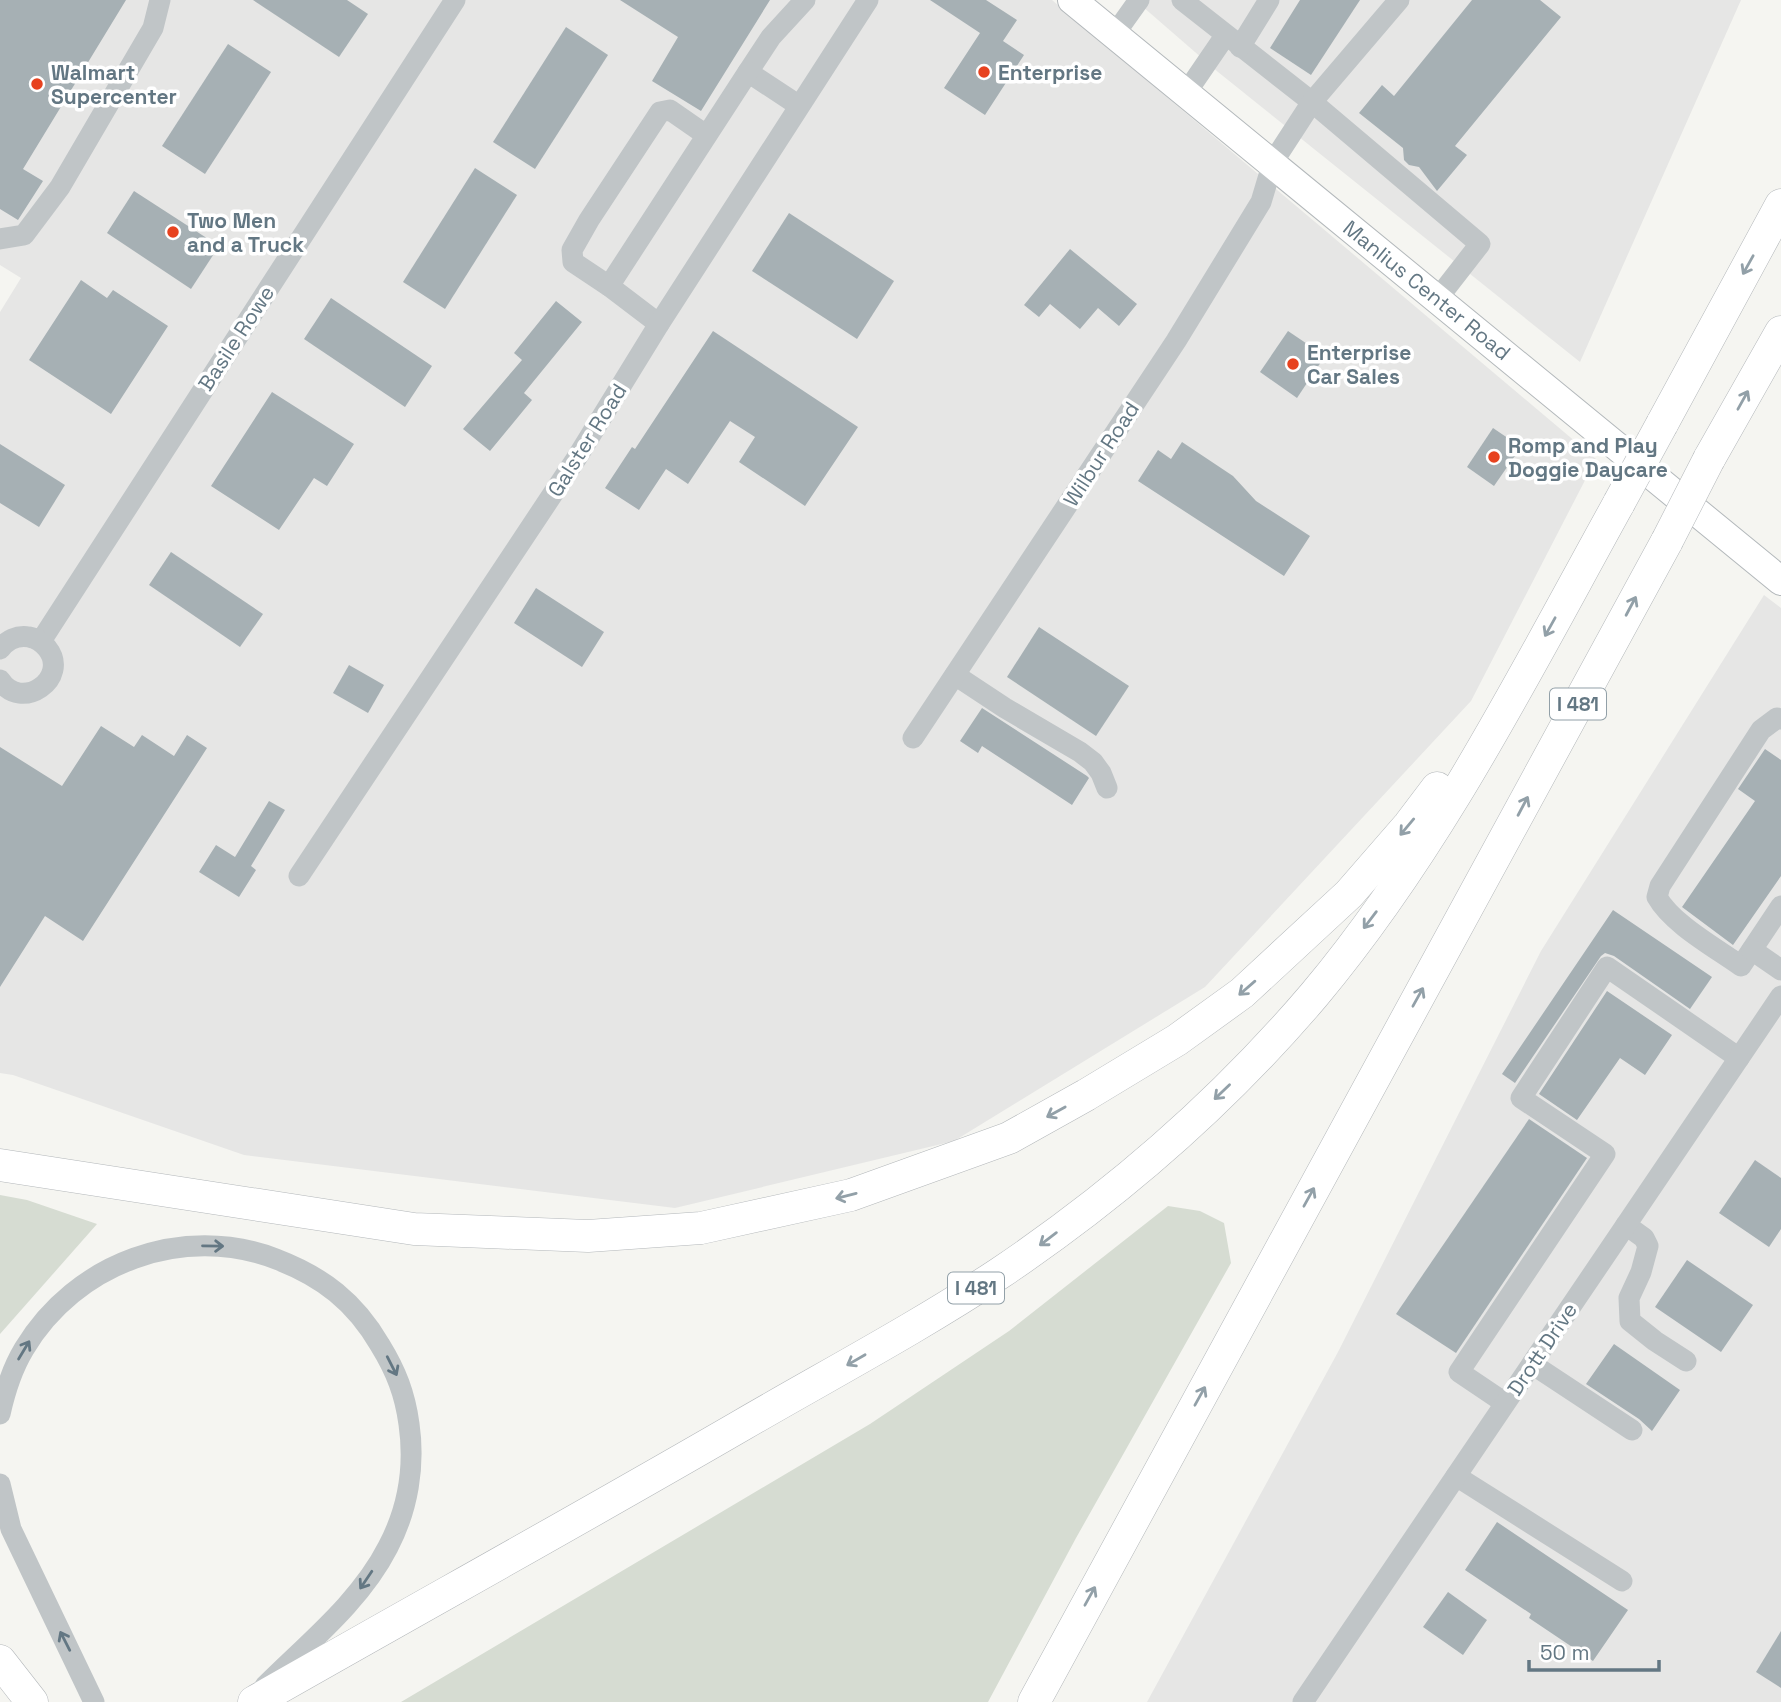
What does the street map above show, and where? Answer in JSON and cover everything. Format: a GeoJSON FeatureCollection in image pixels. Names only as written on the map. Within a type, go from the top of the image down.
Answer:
{"type":"FeatureCollection","features":[{"type":"Feature","properties":{"kind":"highway","name":"I 481"},"geometry":{"type":"LineString","coordinates":[[254,1702],[925,1320],[1028,1254],[1144,1164],[1180,1134],[1256,1060],[1316,993],[1382,905],[1465,778],[1524,676],[1781,205]]}},
{"type":"Feature","properties":{"kind":"highway","name":"I 481"},"geometry":{"type":"LineString","coordinates":[[1034,1702],[1667,541],[1709,459],[1781,332]]}},
{"type":"Feature","properties":{"kind":"highway"},"geometry":{"type":"LineString","coordinates":[[0,1165],[414,1229],[588,1236],[701,1228],[851,1195],[1009,1138],[1086,1096],[1177,1040],[1242,993],[1349,894],[1409,825],[1524,676]]}},
{"type":"Feature","properties":{"kind":"highway"},"geometry":{"type":"LineString","coordinates":[[1027,1702],[1057,1656]]}},
{"type":"Feature","properties":{"kind":"highway"},"geometry":{"type":"LineString","coordinates":[[0,1661],[32,1702]]}},
{"type":"Feature","properties":{"kind":"main road","name":"Manlius Center Road"},"geometry":{"type":"LineString","coordinates":[[1072,0],[1781,581]]}},
{"type":"Feature","properties":{"kind":"street"},"geometry":{"type":"LineString","coordinates":[[0,239],[24,234],[60,187],[153,28],[160,0]]}},
{"type":"Feature","properties":{"kind":"street","name":"Basile Rowe"},"geometry":{"type":"LineString","coordinates":[[41,641],[455,0]]}},
{"type":"Feature","properties":{"kind":"street"},"geometry":{"type":"LineString","coordinates":[[609,286],[771,37],[805,0]]}},
{"type":"Feature","properties":{"kind":"street","name":"Galster Road"},"geometry":{"type":"LineString","coordinates":[[299,876],[561,482],[659,324],[868,0]]}},
{"type":"Feature","properties":{"kind":"street"},"geometry":{"type":"LineString","coordinates":[[1114,35],[1139,0]]}},
{"type":"Feature","properties":{"kind":"street"},"geometry":{"type":"LineString","coordinates":[[1182,0],[1312,102],[1480,244],[1437,298]]}},
{"type":"Feature","properties":{"kind":"street"},"geometry":{"type":"LineString","coordinates":[[1186,93],[1269,0]]}},
{"type":"Feature","properties":{"kind":"street","name":"Wilbur Road"},"geometry":{"type":"LineString","coordinates":[[913,738],[1176,341],[1261,202],[1273,162],[1312,102],[1399,0]]}},
{"type":"Feature","properties":{"kind":"street"},"geometry":{"type":"LineString","coordinates":[[748,72],[799,105]]}},
{"type":"Feature","properties":{"kind":"street"},"geometry":{"type":"LineString","coordinates":[[659,324],[573,262],[572,250],[660,112],[670,110],[706,135]]}},
{"type":"Feature","properties":{"kind":"street"},"geometry":{"type":"LineString","coordinates":[[0,649],[13,638],[23,636],[41,641],[49,650],[53,661],[52,673],[47,683],[37,691],[25,694],[3,690]]}},
{"type":"Feature","properties":{"kind":"street"},"geometry":{"type":"LineString","coordinates":[[955,675],[1005,708],[1080,751],[1093,761],[1107,788]]}},
{"type":"Feature","properties":{"kind":"street"},"geometry":{"type":"LineString","coordinates":[[1781,719],[1777,718],[1761,730],[1660,886],[1657,897],[1674,918],[1741,966],[1781,906]]}},
{"type":"Feature","properties":{"kind":"street"},"geometry":{"type":"LineString","coordinates":[[1752,950],[1781,970]]}},
{"type":"Feature","properties":{"kind":"street"},"geometry":{"type":"LineString","coordinates":[[1505,1403],[1459,1372],[1605,1154],[1521,1098],[1606,967],[1739,1058]]}},
{"type":"Feature","properties":{"kind":"street","name":"Drott Drive"},"geometry":{"type":"LineString","coordinates":[[1303,1702],[1781,996]]}},
{"type":"Feature","properties":{"kind":"street"},"geometry":{"type":"LineString","coordinates":[[1626,1225],[1644,1238],[1648,1246],[1641,1272],[1629,1298],[1630,1321],[1686,1361]]}},
{"type":"Feature","properties":{"kind":"street"},"geometry":{"type":"LineString","coordinates":[[0,1413],[7,1385],[24,1349],[47,1318],[77,1289],[114,1265],[158,1250],[182,1246],[231,1246],[254,1251],[299,1268],[337,1292],[368,1325],[390,1361],[405,1400],[411,1438],[410,1488],[387,1549],[357,1593],[249,1702]]}},
{"type":"Feature","properties":{"kind":"street"},"geometry":{"type":"LineString","coordinates":[[1532,1364],[1632,1430]]}},
{"type":"Feature","properties":{"kind":"street"},"geometry":{"type":"LineString","coordinates":[[1456,1476],[1622,1581]]}},
{"type":"Feature","properties":{"kind":"street"},"geometry":{"type":"LineString","coordinates":[[0,1484],[11,1529],[94,1702]]}},
{"type":"Feature","properties":{"kind":"shaded area"},"geometry":{"type":"Polygon","coordinates":[[[0,0],[1052,0],[1596,459],[1471,701],[1205,987],[954,1141],[675,1208],[244,1155],[13,1075],[0,1073],[0,312],[21,278],[0,265],[0,0]]]}},
{"type":"Feature","properties":{"kind":"shaded area"},"geometry":{"type":"Polygon","coordinates":[[[1135,0],[1741,0],[1580,362],[1218,72],[1135,0]]]}},
{"type":"Feature","properties":{"kind":"shaded area"},"geometry":{"type":"Polygon","coordinates":[[[1764,595],[1781,608],[1781,1702],[1147,1702],[1338,1352],[1541,951],[1764,595]]]}},
{"type":"Feature","properties":{"kind":"shaded area"},"geometry":{"type":"Polygon","coordinates":[[[0,1195],[27,1200],[97,1224],[0,1334],[0,1195]]]}},
{"type":"Feature","properties":{"kind":"shaded area"},"geometry":{"type":"Polygon","coordinates":[[[1168,1206],[1200,1211],[1224,1223],[1231,1263],[1076,1538],[988,1702],[401,1702],[870,1424],[1009,1331],[1168,1206]]]}},
{"type":"Feature","properties":{"kind":"building","name":"Walmart Supercenter"},"geometry":{"type":"Polygon","coordinates":[[[0,0],[126,0],[23,169],[43,181],[18,220],[0,209],[0,0]]]}},
{"type":"Feature","properties":{"kind":"building"},"geometry":{"type":"Polygon","coordinates":[[[253,0],[347,0],[368,14],[339,57],[253,0]]]}},
{"type":"Feature","properties":{"kind":"building"},"geometry":{"type":"Polygon","coordinates":[[[620,0],[770,0],[701,111],[652,81],[678,37],[620,0]]]}},
{"type":"Feature","properties":{"kind":"building","name":"Enterprise"},"geometry":{"type":"Polygon","coordinates":[[[930,0],[986,0],[1017,20],[1003,41],[1024,55],[985,115],[944,88],[980,33],[930,0]]]}},
{"type":"Feature","properties":{"kind":"building"},"geometry":{"type":"Polygon","coordinates":[[[1300,0],[1360,0],[1311,75],[1270,48],[1300,0]]]}},
{"type":"Feature","properties":{"kind":"building"},"geometry":{"type":"Polygon","coordinates":[[[1472,0],[1540,0],[1561,17],[1455,146],[1467,155],[1437,191],[1419,167],[1409,165],[1404,160],[1403,148],[1359,113],[1382,85],[1394,96],[1472,0]]]}},
{"type":"Feature","properties":{"kind":"building"},"geometry":{"type":"Polygon","coordinates":[[[566,27],[608,55],[535,169],[493,142],[566,27]]]}},
{"type":"Feature","properties":{"kind":"building"},"geometry":{"type":"Polygon","coordinates":[[[228,44],[271,72],[205,174],[162,146],[228,44]]]}},
{"type":"Feature","properties":{"kind":"building"},"geometry":{"type":"Polygon","coordinates":[[[475,168],[517,195],[445,309],[403,282],[475,168]]]}},
{"type":"Feature","properties":{"kind":"building"},"geometry":{"type":"Polygon","coordinates":[[[134,191],[219,246],[191,289],[107,233],[134,191]]]}},
{"type":"Feature","properties":{"kind":"building"},"geometry":{"type":"Polygon","coordinates":[[[789,213],[894,281],[857,339],[752,271],[789,213]]]}},
{"type":"Feature","properties":{"kind":"building"},"geometry":{"type":"Polygon","coordinates":[[[1070,249],[1137,304],[1119,326],[1098,308],[1080,329],[1050,304],[1039,317],[1024,305],[1070,249]]]}},
{"type":"Feature","properties":{"kind":"building"},"geometry":{"type":"Polygon","coordinates":[[[81,280],[107,298],[113,290],[168,326],[111,414],[29,360],[81,280]]]}},
{"type":"Feature","properties":{"kind":"building"},"geometry":{"type":"Polygon","coordinates":[[[331,298],[432,366],[405,407],[304,339],[331,298]]]}},
{"type":"Feature","properties":{"kind":"building"},"geometry":{"type":"Polygon","coordinates":[[[556,301],[582,322],[524,393],[532,400],[490,451],[463,429],[522,360],[514,353],[556,301]]]}},
{"type":"Feature","properties":{"kind":"building"},"geometry":{"type":"Polygon","coordinates":[[[713,331],[858,427],[805,506],[739,462],[755,437],[730,421],[688,484],[666,469],[639,510],[605,488],[632,447],[635,449],[713,331]]]}},
{"type":"Feature","properties":{"kind":"building","name":"Enterprise Car Sales"},"geometry":{"type":"Polygon","coordinates":[[[1288,331],[1325,356],[1297,398],[1260,372],[1288,331]]]}},
{"type":"Feature","properties":{"kind":"building"},"geometry":{"type":"Polygon","coordinates":[[[272,392],[354,444],[327,486],[314,478],[279,530],[211,486],[272,392]]]}},
{"type":"Feature","properties":{"kind":"building","name":"Romp and Play Doggie Daycare"},"geometry":{"type":"Polygon","coordinates":[[[1493,428],[1521,447],[1494,486],[1467,467],[1493,428]]]}},
{"type":"Feature","properties":{"kind":"building"},"geometry":{"type":"Polygon","coordinates":[[[1182,442],[1233,476],[1256,501],[1310,536],[1284,576],[1138,481],[1158,450],[1171,459],[1182,442]]]}},
{"type":"Feature","properties":{"kind":"building"},"geometry":{"type":"Polygon","coordinates":[[[0,444],[65,485],[39,527],[0,503],[0,444]]]}},
{"type":"Feature","properties":{"kind":"building"},"geometry":{"type":"Polygon","coordinates":[[[171,552],[263,614],[240,647],[149,585],[171,552]]]}},
{"type":"Feature","properties":{"kind":"building"},"geometry":{"type":"Polygon","coordinates":[[[536,588],[604,632],[582,667],[514,623],[536,588]]]}},
{"type":"Feature","properties":{"kind":"building"},"geometry":{"type":"Polygon","coordinates":[[[1039,627],[1129,686],[1096,736],[1007,677],[1039,627]]]}},
{"type":"Feature","properties":{"kind":"building"},"geometry":{"type":"Polygon","coordinates":[[[349,665],[384,685],[368,713],[333,693],[349,665]]]}},
{"type":"Feature","properties":{"kind":"building"},"geometry":{"type":"Polygon","coordinates":[[[982,708],[1089,778],[1072,805],[982,746],[978,753],[960,741],[982,708]]]}},
{"type":"Feature","properties":{"kind":"building"},"geometry":{"type":"Polygon","coordinates":[[[101,726],[134,747],[142,735],[174,756],[187,735],[207,748],[83,941],[45,916],[0,987],[0,747],[62,786],[101,726]]]}},
{"type":"Feature","properties":{"kind":"building"},"geometry":{"type":"Polygon","coordinates":[[[1765,749],[1781,760],[1781,876],[1733,945],[1682,907],[1755,801],[1738,789],[1765,749]]]}},
{"type":"Feature","properties":{"kind":"building"},"geometry":{"type":"Polygon","coordinates":[[[269,801],[285,810],[251,866],[256,870],[239,897],[199,872],[216,845],[235,857],[269,801]]]}},
{"type":"Feature","properties":{"kind":"building"},"geometry":{"type":"Polygon","coordinates":[[[1613,910],[1712,977],[1690,1009],[1614,956],[1605,953],[1515,1083],[1502,1074],[1613,910]]]}},
{"type":"Feature","properties":{"kind":"building"},"geometry":{"type":"Polygon","coordinates":[[[1607,991],[1672,1035],[1645,1075],[1620,1058],[1577,1120],[1539,1094],[1607,991]]]}},
{"type":"Feature","properties":{"kind":"building"},"geometry":{"type":"Polygon","coordinates":[[[1529,1119],[1587,1158],[1456,1353],[1396,1314],[1529,1119]]]}},
{"type":"Feature","properties":{"kind":"building"},"geometry":{"type":"Polygon","coordinates":[[[1755,1160],[1781,1178],[1781,1229],[1769,1247],[1719,1213],[1755,1160]]]}},
{"type":"Feature","properties":{"kind":"building"},"geometry":{"type":"Polygon","coordinates":[[[1687,1260],[1753,1305],[1721,1352],[1655,1307],[1687,1260]]]}},
{"type":"Feature","properties":{"kind":"building"},"geometry":{"type":"Polygon","coordinates":[[[1614,1344],[1680,1390],[1652,1431],[1639,1419],[1586,1384],[1614,1344]]]}},
{"type":"Feature","properties":{"kind":"building"},"geometry":{"type":"Polygon","coordinates":[[[1497,1522],[1628,1610],[1593,1661],[1529,1618],[1531,1614],[1465,1570],[1497,1522]]]}},
{"type":"Feature","properties":{"kind":"building"},"geometry":{"type":"Polygon","coordinates":[[[1448,1592],[1487,1620],[1463,1655],[1423,1627],[1448,1592]]]}},
{"type":"Feature","properties":{"kind":"building"},"geometry":{"type":"Polygon","coordinates":[[[1781,1631],[1781,1688],[1756,1672],[1781,1631]]]}},
{"type":"Feature","properties":{"kind":"place","name":"Enterprise"},"geometry":{"type":"Point","coordinates":[984,72]}},
{"type":"Feature","properties":{"kind":"place","name":"Walmart Supercenter"},"geometry":{"type":"Point","coordinates":[37,84]}},
{"type":"Feature","properties":{"kind":"place","name":"Two Men and a Truck"},"geometry":{"type":"Point","coordinates":[173,232]}},
{"type":"Feature","properties":{"kind":"place","name":"Enterprise Car Sales"},"geometry":{"type":"Point","coordinates":[1293,364]}},
{"type":"Feature","properties":{"kind":"place","name":"Romp and Play Doggie Daycare"},"geometry":{"type":"Point","coordinates":[1494,457]}}]}
